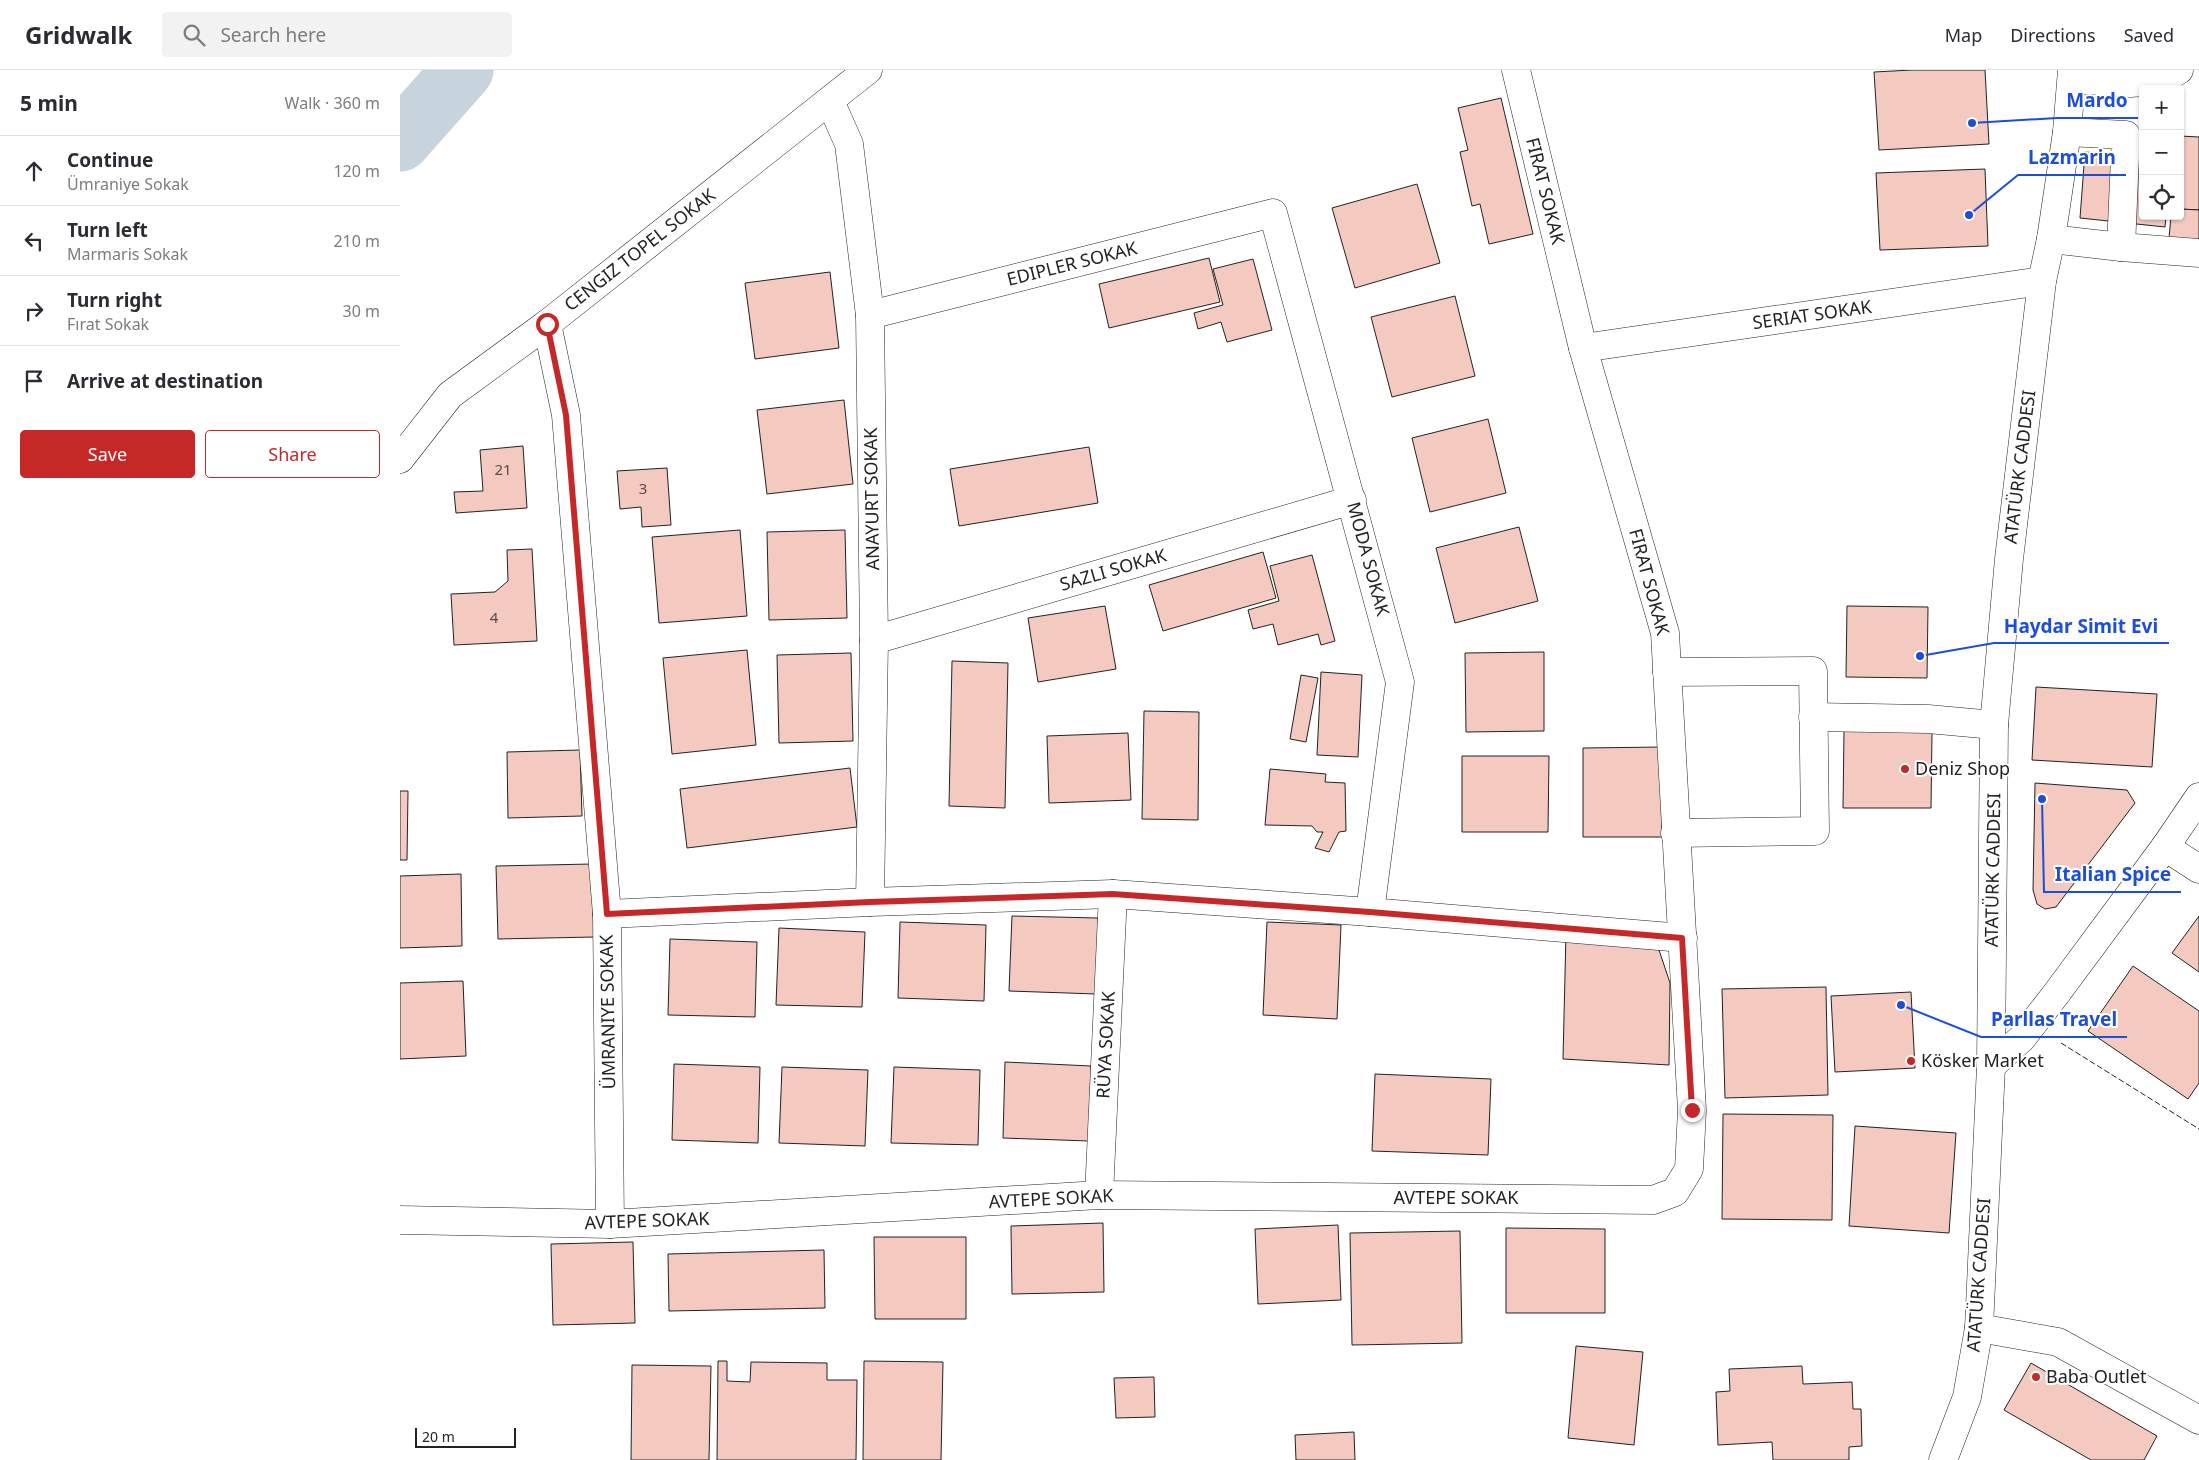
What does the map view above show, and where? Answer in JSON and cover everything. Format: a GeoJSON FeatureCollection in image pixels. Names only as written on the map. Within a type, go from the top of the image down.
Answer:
{"type":"FeatureCollection","features":[{"type":"Feature","properties":{"kind":"street","name":"CENGIZ TOPEL SOKAK"},"geometry":{"type":"LineString","coordinates":[[400,459],[450,395],[547,324],[868,70]]}},
{"type":"Feature","properties":{"kind":"street"},"geometry":{"type":"LineString","coordinates":[[607,914],[870,902],[1113,894],[1370,912],[1682,938],[1665,633],[1582,348],[1516,70]]}},
{"type":"Feature","properties":{"kind":"street"},"geometry":{"type":"LineString","coordinates":[[2072,74],[2130,83],[2161,81],[2179,70]]}},
{"type":"Feature","properties":{"kind":"street","name":"ATATÜRK CADDESI"},"geometry":{"type":"LineString","coordinates":[[1943,1460],[1968,1397],[1979,1328],[1991,1066],[1994,725],[2009,559],[2042,281],[2051,240],[2067,132],[2072,74]]}},
{"type":"Feature","properties":{"kind":"street","name":"ANAYURT SOKAK"},"geometry":{"type":"LineString","coordinates":[[830,101],[848,144],[870,315],[874,640],[870,902]]}},
{"type":"Feature","properties":{"kind":"street"},"geometry":{"type":"LineString","coordinates":[[2067,132],[2126,135],[2122,247]]}},
{"type":"Feature","properties":{"kind":"street","name":"EDIPLER SOKAK"},"geometry":{"type":"LineString","coordinates":[[870,315],[1273,213]]}},
{"type":"Feature","properties":{"kind":"street","name":"MODA SOKAK"},"geometry":{"type":"LineString","coordinates":[[1273,213],[1400,682],[1370,912]]}},
{"type":"Feature","properties":{"kind":"street"},"geometry":{"type":"LineString","coordinates":[[2051,240],[2199,253]]}},
{"type":"Feature","properties":{"kind":"street"},"geometry":{"type":"LineString","coordinates":[[1582,348],[2042,281]]}},
{"type":"Feature","properties":{"kind":"street","name":"ÜMRANIYE SOKAK"},"geometry":{"type":"LineString","coordinates":[[547,324],[566,415],[607,914],[610,1224]]}},
{"type":"Feature","properties":{"kind":"street"},"geometry":{"type":"LineString","coordinates":[[874,640],[1352,500]]}},
{"type":"Feature","properties":{"kind":"street"},"geometry":{"type":"LineString","coordinates":[[1667,672],[1813,671],[1815,831],[1675,833]]}},
{"type":"Feature","properties":{"kind":"street"},"geometry":{"type":"LineString","coordinates":[[1813,717],[1928,719],[1994,725]]}},
{"type":"Feature","properties":{"kind":"street"},"geometry":{"type":"LineString","coordinates":[[1991,1066],[2022,1038],[2165,847],[2199,797]]}},
{"type":"Feature","properties":{"kind":"street"},"geometry":{"type":"LineString","coordinates":[[2165,847],[2199,868]]}},
{"type":"Feature","properties":{"kind":"street","name":"RÜYA SOKAK"},"geometry":{"type":"LineString","coordinates":[[1099,1196],[1113,894]]}},
{"type":"Feature","properties":{"kind":"street","name":"AVTEPE SOKAK"},"geometry":{"type":"LineString","coordinates":[[400,1220],[610,1224],[1099,1196],[1653,1200],[1675,1192],[1689,1169],[1692,1110],[1682,938]]}},
{"type":"Feature","properties":{"kind":"street"},"geometry":{"type":"LineString","coordinates":[[1979,1328],[2058,1342],[2199,1420]]}},
{"type":"Feature","properties":{"kind":"building"},"geometry":{"type":"Polygon","coordinates":[[[1985,70],[1989,144],[1879,150],[1874,72],[1985,70]]]}},
{"type":"Feature","properties":{"kind":"building"},"geometry":{"type":"Polygon","coordinates":[[[1501,98],[1533,234],[1489,244],[1480,204],[1472,206],[1460,152],[1468,150],[1458,108],[1501,98]]]}},
{"type":"Feature","properties":{"kind":"building"},"geometry":{"type":"Polygon","coordinates":[[[2184,136],[2199,137],[2199,210],[2184,209],[2184,136]]]}},
{"type":"Feature","properties":{"kind":"building"},"geometry":{"type":"Polygon","coordinates":[[[2085,152],[2139,156],[2139,220],[2166,220],[2165,227],[2080,218],[2085,152]]]}},
{"type":"Feature","properties":{"kind":"building"},"geometry":{"type":"Polygon","coordinates":[[[1985,169],[1988,246],[1880,250],[1876,173],[1985,169]]]}},
{"type":"Feature","properties":{"kind":"building"},"geometry":{"type":"Polygon","coordinates":[[[1417,184],[1440,263],[1355,288],[1332,208],[1417,184]]]}},
{"type":"Feature","properties":{"kind":"building"},"geometry":{"type":"Polygon","coordinates":[[[2184,209],[2199,210],[2199,240],[2169,238],[2171,220],[2184,220],[2184,209]]]}},
{"type":"Feature","properties":{"kind":"building"},"geometry":{"type":"Polygon","coordinates":[[[1209,258],[1220,302],[1109,328],[1099,284],[1209,258]]]}},
{"type":"Feature","properties":{"kind":"building"},"geometry":{"type":"Polygon","coordinates":[[[1253,259],[1272,330],[1227,342],[1221,322],[1198,329],[1194,313],[1223,305],[1213,269],[1253,259]]]}},
{"type":"Feature","properties":{"kind":"building"},"geometry":{"type":"Polygon","coordinates":[[[830,272],[839,348],[755,359],[745,283],[830,272]]]}},
{"type":"Feature","properties":{"kind":"building"},"geometry":{"type":"Polygon","coordinates":[[[1455,296],[1475,376],[1392,397],[1371,317],[1455,296]]]}},
{"type":"Feature","properties":{"kind":"building"},"geometry":{"type":"Polygon","coordinates":[[[844,400],[853,484],[767,494],[757,410],[844,400]]]}},
{"type":"Feature","properties":{"kind":"building"},"geometry":{"type":"Polygon","coordinates":[[[1488,419],[1506,493],[1430,512],[1412,438],[1488,419]]]}},
{"type":"Feature","properties":{"kind":"building"},"geometry":{"type":"Polygon","coordinates":[[[523,446],[527,508],[456,513],[454,492],[483,491],[480,450],[523,446]]]}},
{"type":"Feature","properties":{"kind":"building"},"geometry":{"type":"Polygon","coordinates":[[[1089,447],[1098,503],[959,526],[950,469],[1089,447]]]}},
{"type":"Feature","properties":{"kind":"building"},"geometry":{"type":"Polygon","coordinates":[[[667,468],[671,525],[642,527],[641,507],[620,509],[617,471],[667,468]]]}},
{"type":"Feature","properties":{"kind":"building"},"geometry":{"type":"Polygon","coordinates":[[[1519,527],[1538,601],[1455,623],[1436,548],[1519,527]]]}},
{"type":"Feature","properties":{"kind":"building"},"geometry":{"type":"Polygon","coordinates":[[[740,530],[747,616],[659,623],[652,537],[740,530]]]}},
{"type":"Feature","properties":{"kind":"building"},"geometry":{"type":"Polygon","coordinates":[[[845,530],[847,618],[769,620],[767,532],[845,530]]]}},
{"type":"Feature","properties":{"kind":"building"},"geometry":{"type":"Polygon","coordinates":[[[532,549],[537,641],[454,645],[451,594],[495,592],[508,581],[507,550],[532,549]]]}},
{"type":"Feature","properties":{"kind":"building"},"geometry":{"type":"Polygon","coordinates":[[[1263,552],[1276,598],[1163,631],[1149,585],[1263,552]]]}},
{"type":"Feature","properties":{"kind":"building"},"geometry":{"type":"Polygon","coordinates":[[[1312,555],[1335,641],[1321,645],[1318,634],[1278,645],[1273,624],[1253,629],[1248,610],[1279,601],[1270,566],[1312,555]]]}},
{"type":"Feature","properties":{"kind":"building"},"geometry":{"type":"Polygon","coordinates":[[[1105,606],[1116,669],[1038,682],[1028,618],[1105,606]]]}},
{"type":"Feature","properties":{"kind":"building"},"geometry":{"type":"Polygon","coordinates":[[[1847,606],[1928,607],[1927,678],[1846,677],[1847,606]]]}},
{"type":"Feature","properties":{"kind":"building"},"geometry":{"type":"Polygon","coordinates":[[[747,650],[756,745],[672,754],[663,658],[747,650]]]}},
{"type":"Feature","properties":{"kind":"building"},"geometry":{"type":"Polygon","coordinates":[[[1544,652],[1544,731],[1466,732],[1465,653],[1544,652]]]}},
{"type":"Feature","properties":{"kind":"building"},"geometry":{"type":"Polygon","coordinates":[[[851,653],[853,741],[779,743],[777,655],[851,653]]]}},
{"type":"Feature","properties":{"kind":"building"},"geometry":{"type":"Polygon","coordinates":[[[952,661],[1008,663],[1005,808],[949,806],[952,661]]]}},
{"type":"Feature","properties":{"kind":"building"},"geometry":{"type":"Polygon","coordinates":[[[1321,672],[1362,675],[1358,757],[1317,755],[1321,672]]]}},
{"type":"Feature","properties":{"kind":"building"},"geometry":{"type":"Polygon","coordinates":[[[1301,675],[1318,678],[1306,742],[1290,739],[1301,675]]]}},
{"type":"Feature","properties":{"kind":"building"},"geometry":{"type":"Polygon","coordinates":[[[2036,687],[2157,694],[2152,767],[2032,760],[2036,687]]]}},
{"type":"Feature","properties":{"kind":"building"},"geometry":{"type":"Polygon","coordinates":[[[1144,711],[1199,712],[1198,820],[1142,819],[1144,711]]]}},
{"type":"Feature","properties":{"kind":"building"},"geometry":{"type":"Polygon","coordinates":[[[1844,731],[1932,732],[1931,808],[1843,808],[1844,731]]]}},
{"type":"Feature","properties":{"kind":"building"},"geometry":{"type":"Polygon","coordinates":[[[1128,733],[1131,800],[1049,803],[1047,736],[1128,733]]]}},
{"type":"Feature","properties":{"kind":"building"},"geometry":{"type":"Polygon","coordinates":[[[1662,747],[1662,837],[1583,837],[1583,748],[1662,747]]]}},
{"type":"Feature","properties":{"kind":"building"},"geometry":{"type":"Polygon","coordinates":[[[580,750],[582,816],[508,818],[507,752],[580,750]]]}},
{"type":"Feature","properties":{"kind":"building"},"geometry":{"type":"Polygon","coordinates":[[[1462,756],[1549,756],[1548,832],[1462,832],[1462,756]]]}},
{"type":"Feature","properties":{"kind":"building"},"geometry":{"type":"Polygon","coordinates":[[[850,768],[857,827],[687,848],[680,789],[850,768]]]}},
{"type":"Feature","properties":{"kind":"building"},"geometry":{"type":"Polygon","coordinates":[[[1270,769],[1326,774],[1325,782],[1345,783],[1346,831],[1339,832],[1329,852],[1315,848],[1323,832],[1317,832],[1312,826],[1265,825],[1270,769]]]}},
{"type":"Feature","properties":{"kind":"building"},"geometry":{"type":"Polygon","coordinates":[[[2035,783],[2127,790],[2135,803],[2056,907],[2045,909],[2037,904],[2033,890],[2035,783]]]}},
{"type":"Feature","properties":{"kind":"building"},"geometry":{"type":"Polygon","coordinates":[[[400,791],[408,791],[407,860],[400,860],[400,791]]]}},
{"type":"Feature","properties":{"kind":"building"},"geometry":{"type":"Polygon","coordinates":[[[592,864],[594,937],[498,939],[496,866],[592,864]]]}},
{"type":"Feature","properties":{"kind":"building"},"geometry":{"type":"Polygon","coordinates":[[[461,874],[462,946],[400,948],[400,876],[461,874]]]}},
{"type":"Feature","properties":{"kind":"building"},"geometry":{"type":"Polygon","coordinates":[[[1012,916],[1098,918],[1096,994],[1009,991],[1012,916]]]}},
{"type":"Feature","properties":{"kind":"building"},"geometry":{"type":"Polygon","coordinates":[[[2199,916],[2199,972],[2172,953],[2199,916]]]}},
{"type":"Feature","properties":{"kind":"building"},"geometry":{"type":"Polygon","coordinates":[[[900,922],[986,925],[984,1001],[898,998],[900,922]]]}},
{"type":"Feature","properties":{"kind":"building"},"geometry":{"type":"Polygon","coordinates":[[[1267,922],[1341,925],[1337,1019],[1263,1015],[1267,922]]]}},
{"type":"Feature","properties":{"kind":"building"},"geometry":{"type":"Polygon","coordinates":[[[779,928],[865,932],[862,1007],[776,1005],[779,928]]]}},
{"type":"Feature","properties":{"kind":"building"},"geometry":{"type":"Polygon","coordinates":[[[1566,933],[1650,943],[1659,950],[1670,983],[1669,1065],[1563,1059],[1566,933]]]}},
{"type":"Feature","properties":{"kind":"building"},"geometry":{"type":"Polygon","coordinates":[[[670,939],[757,942],[755,1017],[668,1015],[670,939]]]}},
{"type":"Feature","properties":{"kind":"building"},"geometry":{"type":"Polygon","coordinates":[[[2133,966],[2199,1011],[2199,1083],[2188,1099],[2088,1031],[2133,966]]]}},
{"type":"Feature","properties":{"kind":"building"},"geometry":{"type":"Polygon","coordinates":[[[463,981],[466,1056],[400,1059],[400,983],[463,981]]]}},
{"type":"Feature","properties":{"kind":"building"},"geometry":{"type":"Polygon","coordinates":[[[1826,987],[1828,1095],[1725,1098],[1722,989],[1826,987]]]}},
{"type":"Feature","properties":{"kind":"building"},"geometry":{"type":"Polygon","coordinates":[[[1911,992],[1915,1068],[1835,1072],[1831,996],[1911,992]]]}},
{"type":"Feature","properties":{"kind":"building"},"geometry":{"type":"Polygon","coordinates":[[[1005,1062],[1091,1066],[1089,1141],[1003,1138],[1005,1062]]]}},
{"type":"Feature","properties":{"kind":"building"},"geometry":{"type":"Polygon","coordinates":[[[674,1064],[760,1067],[758,1143],[672,1140],[674,1064]]]}},
{"type":"Feature","properties":{"kind":"building"},"geometry":{"type":"Polygon","coordinates":[[[782,1067],[868,1070],[865,1146],[779,1143],[782,1067]]]}},
{"type":"Feature","properties":{"kind":"building"},"geometry":{"type":"Polygon","coordinates":[[[894,1067],[980,1070],[978,1145],[891,1143],[894,1067]]]}},
{"type":"Feature","properties":{"kind":"building"},"geometry":{"type":"Polygon","coordinates":[[[1375,1074],[1491,1079],[1488,1155],[1372,1151],[1375,1074]]]}},
{"type":"Feature","properties":{"kind":"building"},"geometry":{"type":"Polygon","coordinates":[[[1723,1114],[1833,1115],[1832,1220],[1722,1219],[1723,1114]]]}},
{"type":"Feature","properties":{"kind":"building"},"geometry":{"type":"Polygon","coordinates":[[[1855,1126],[1956,1133],[1949,1233],[1849,1226],[1855,1126]]]}},
{"type":"Feature","properties":{"kind":"building"},"geometry":{"type":"Polygon","coordinates":[[[1103,1223],[1104,1292],[1012,1294],[1011,1226],[1103,1223]]]}},
{"type":"Feature","properties":{"kind":"building"},"geometry":{"type":"Polygon","coordinates":[[[1338,1225],[1341,1300],[1258,1304],[1255,1229],[1338,1225]]]}},
{"type":"Feature","properties":{"kind":"building"},"geometry":{"type":"Polygon","coordinates":[[[1506,1228],[1605,1229],[1605,1313],[1506,1313],[1506,1228]]]}},
{"type":"Feature","properties":{"kind":"building"},"geometry":{"type":"Polygon","coordinates":[[[1460,1231],[1462,1343],[1352,1345],[1350,1233],[1460,1231]]]}},
{"type":"Feature","properties":{"kind":"building"},"geometry":{"type":"Polygon","coordinates":[[[874,1237],[966,1237],[966,1319],[875,1319],[874,1237]]]}},
{"type":"Feature","properties":{"kind":"building"},"geometry":{"type":"Polygon","coordinates":[[[633,1242],[635,1323],[553,1325],[551,1244],[633,1242]]]}},
{"type":"Feature","properties":{"kind":"building"},"geometry":{"type":"Polygon","coordinates":[[[824,1250],[825,1308],[669,1311],[668,1254],[824,1250]]]}},
{"type":"Feature","properties":{"kind":"building"},"geometry":{"type":"Polygon","coordinates":[[[1576,1346],[1643,1352],[1634,1445],[1568,1438],[1576,1346]]]}},
{"type":"Feature","properties":{"kind":"building"},"geometry":{"type":"Polygon","coordinates":[[[718,1361],[727,1361],[727,1381],[750,1382],[751,1362],[827,1363],[827,1380],[857,1380],[856,1460],[717,1460],[718,1361]]]}},
{"type":"Feature","properties":{"kind":"building"},"geometry":{"type":"Polygon","coordinates":[[[864,1361],[943,1362],[941,1460],[863,1460],[864,1361]]]}},
{"type":"Feature","properties":{"kind":"building"},"geometry":{"type":"Polygon","coordinates":[[[2031,1363],[2157,1436],[2144,1460],[2091,1460],[2004,1410],[2031,1363]]]}},
{"type":"Feature","properties":{"kind":"building"},"geometry":{"type":"Polygon","coordinates":[[[632,1365],[711,1366],[709,1460],[631,1460],[632,1365]]]}},
{"type":"Feature","properties":{"kind":"building"},"geometry":{"type":"Polygon","coordinates":[[[1802,1366],[1803,1384],[1852,1382],[1853,1409],[1861,1409],[1862,1446],[1849,1447],[1849,1460],[1773,1460],[1772,1442],[1718,1445],[1716,1392],[1730,1391],[1729,1369],[1802,1366]]]}},
{"type":"Feature","properties":{"kind":"building"},"geometry":{"type":"Polygon","coordinates":[[[1154,1377],[1155,1417],[1116,1418],[1114,1378],[1154,1377]]]}},
{"type":"Feature","properties":{"kind":"building"},"geometry":{"type":"Polygon","coordinates":[[[1354,1432],[1355,1460],[1296,1460],[1295,1435],[1354,1432]]]}},
{"type":"Feature","properties":{"kind":"waterway"},"geometry":{"type":"LineString","coordinates":[[400,141],[463,70]]}},
{"type":"Feature","properties":{"kind":"fence"},"geometry":{"type":"LineString","coordinates":[[2061,1043],[2199,1129]]}},
{"type":"Feature","properties":{"kind":"place","name":"Mardo"},"geometry":{"type":"Point","coordinates":[1972,123]}},
{"type":"Feature","properties":{"kind":"place","name":"Lazmarin"},"geometry":{"type":"Point","coordinates":[1969,215]}},
{"type":"Feature","properties":{"kind":"place","name":"Haydar Simit Evi"},"geometry":{"type":"Point","coordinates":[1920,656]}},
{"type":"Feature","properties":{"kind":"place","name":"Deniz Shop"},"geometry":{"type":"Point","coordinates":[1905,769]}},
{"type":"Feature","properties":{"kind":"place","name":"Italian Spice"},"geometry":{"type":"Point","coordinates":[2042,799]}},
{"type":"Feature","properties":{"kind":"place","name":"Parllas Travel"},"geometry":{"type":"Point","coordinates":[1901,1005]}},
{"type":"Feature","properties":{"kind":"place","name":"Kösker Market"},"geometry":{"type":"Point","coordinates":[1911,1061]}},
{"type":"Feature","properties":{"kind":"place","name":"Baba Outlet"},"geometry":{"type":"Point","coordinates":[2036,1377]}},
{"type":"Feature","properties":{"kind":"route"},"geometry":{"type":"LineString","coordinates":[[547,324],[566,415],[607,914],[870,902],[1113,894],[1370,912],[1682,938],[1692,1110]]}}]}
